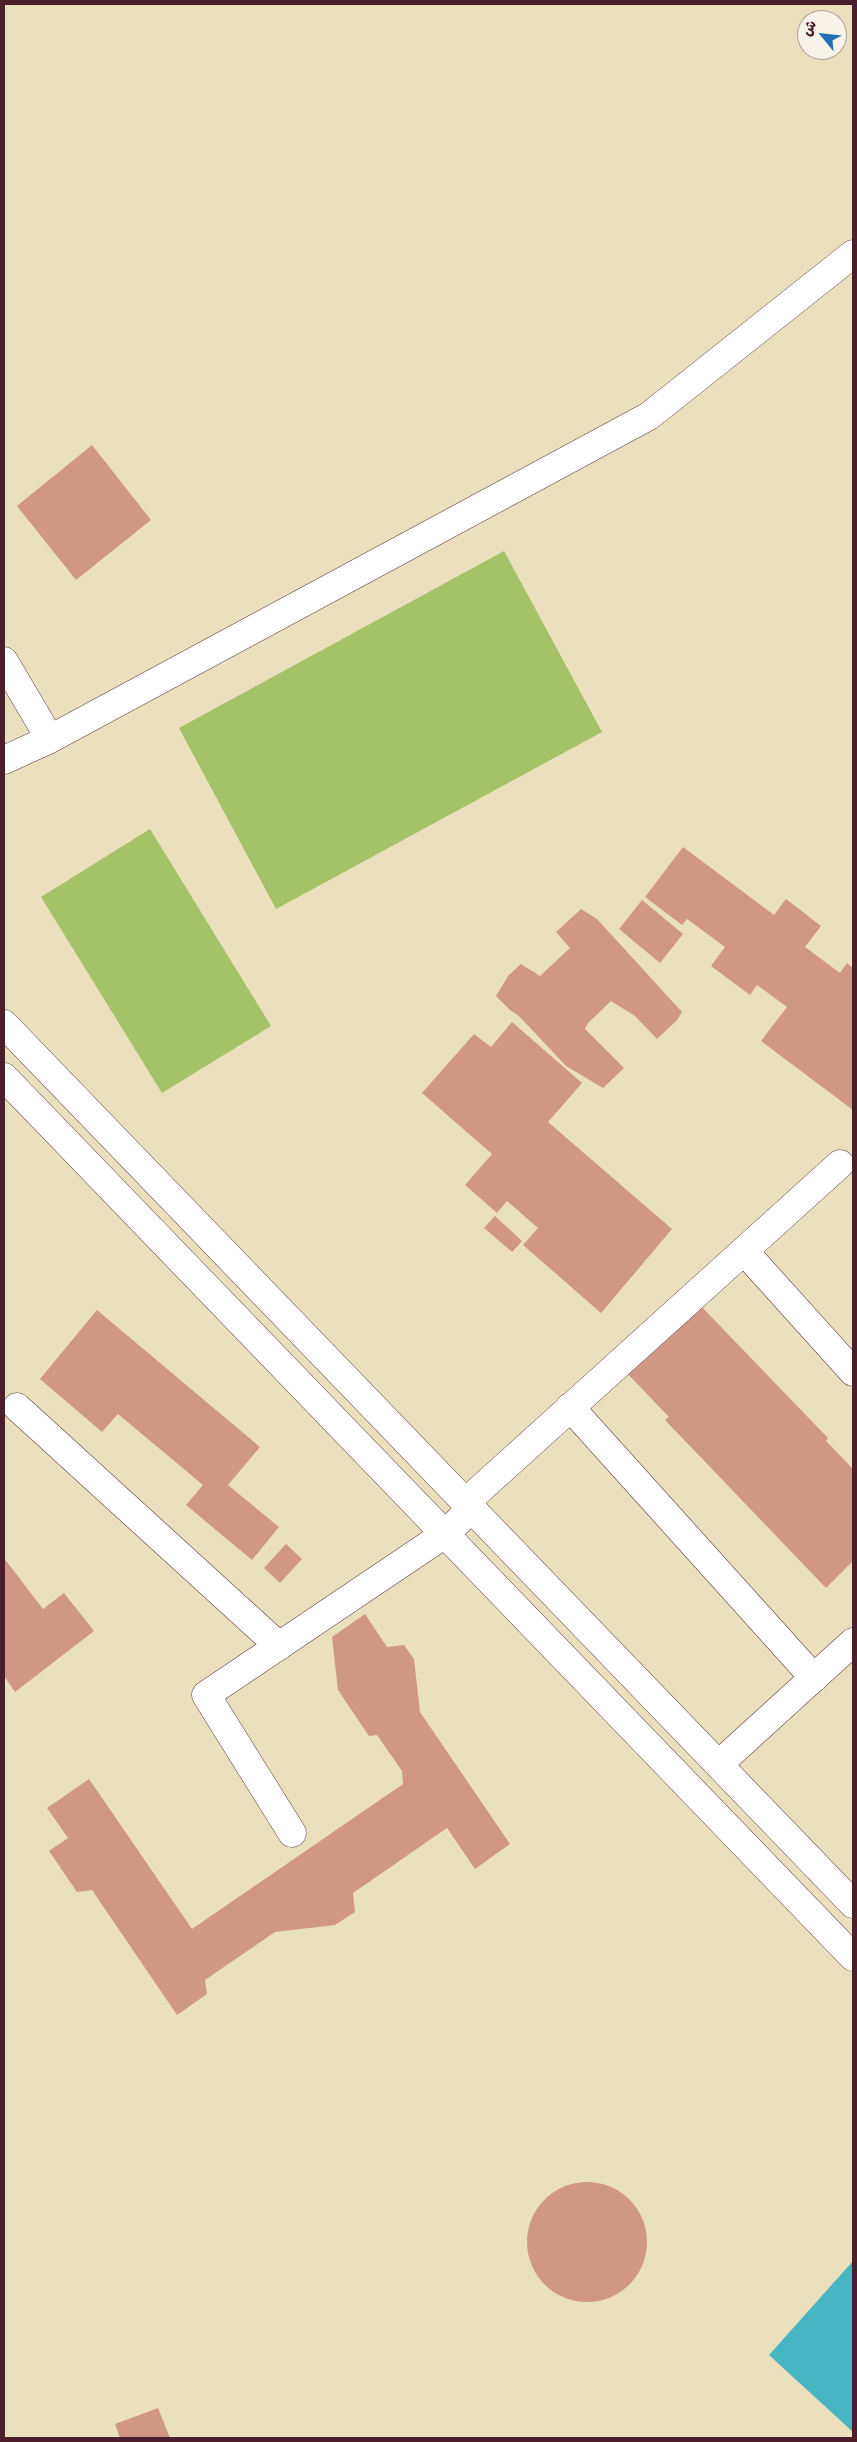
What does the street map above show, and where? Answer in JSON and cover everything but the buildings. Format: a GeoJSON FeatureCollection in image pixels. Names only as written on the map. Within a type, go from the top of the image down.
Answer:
{"type":"FeatureCollection","features":[{"type":"Feature","properties":{"kind":"street"},"geometry":{"type":"LineString","coordinates":[[4,760],[50,739],[649,416],[853,254]]}},
{"type":"Feature","properties":{"kind":"street"},"geometry":{"type":"LineString","coordinates":[[4,661],[50,739]]}},
{"type":"Feature","properties":{"kind":"street"},"geometry":{"type":"LineString","coordinates":[[4,1024],[853,1904]]}},
{"type":"Feature","properties":{"kind":"street"},"geometry":{"type":"LineString","coordinates":[[4,1077],[853,1957]]}},
{"type":"Feature","properties":{"kind":"street"},"geometry":{"type":"LineString","coordinates":[[292,1833],[206,1694],[445,1534],[469,1505],[570,1408],[840,1164]]}},
{"type":"Feature","properties":{"kind":"street"},"geometry":{"type":"LineString","coordinates":[[744,1250],[853,1372]]}},
{"type":"Feature","properties":{"kind":"street"},"geometry":{"type":"LineString","coordinates":[[17,1407],[279,1646]]}},
{"type":"Feature","properties":{"kind":"street"},"geometry":{"type":"LineString","coordinates":[[570,1408],[814,1678]]}},
{"type":"Feature","properties":{"kind":"street"},"geometry":{"type":"LineString","coordinates":[[719,1764],[853,1642]]}},
{"type":"Feature","properties":{"kind":"green space"},"geometry":{"type":"Polygon","coordinates":[[[504,551],[602,732],[276,909],[179,728],[504,551]]]}},
{"type":"Feature","properties":{"kind":"green space"},"geometry":{"type":"Polygon","coordinates":[[[150,829],[271,1026],[162,1093],[41,897],[150,829]]]}},
{"type":"Feature","properties":{"kind":"water"},"geometry":{"type":"Polygon","coordinates":[[[853,2261],[853,2432],[769,2355],[853,2261]]]}}]}
